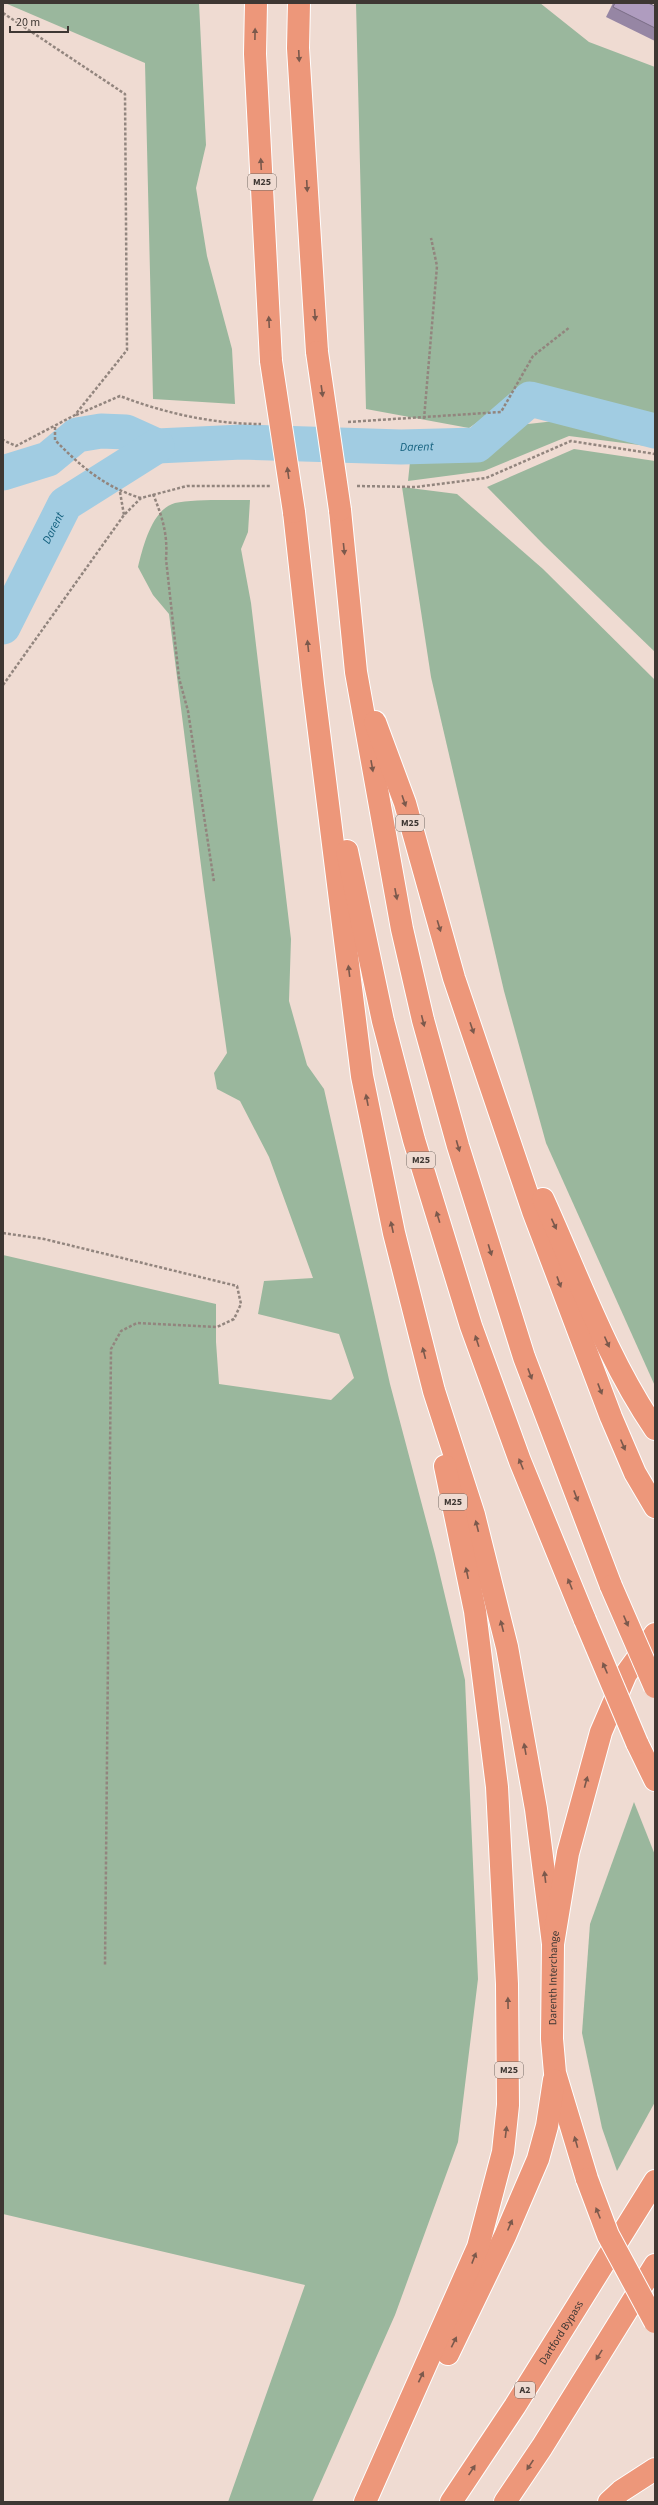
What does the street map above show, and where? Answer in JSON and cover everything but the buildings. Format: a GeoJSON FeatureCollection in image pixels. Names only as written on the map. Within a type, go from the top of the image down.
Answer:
{"type":"FeatureCollection","features":[{"type":"Feature","properties":{"kind":"highway","name":"M25"},"geometry":{"type":"LineString","coordinates":[[256,3],[255,54],[271,361],[294,512],[313,684],[362,1076],[394,1233],[434,1391],[474,1515],[507,1647],[536,1809],[553,1944]]}},
{"type":"Feature","properties":{"kind":"highway","name":"M25"},"geometry":{"type":"LineString","coordinates":[[299,3],[298,48],[317,352],[340,510],[356,672],[402,929],[423,1020],[454,1132],[524,1357],[611,1586],[655,1687]]}},
{"type":"Feature","properties":{"kind":"highway","name":"M25"},"geometry":{"type":"LineString","coordinates":[[356,672],[405,803],[454,978],[497,1099],[533,1211],[608,1410],[635,1473],[655,1507]]}},
{"type":"Feature","properties":{"kind":"highway","name":"M25"},"geometry":{"type":"LineString","coordinates":[[313,684],[383,1021],[414,1140],[485,1366],[520,1461],[637,1743],[655,1780]]}},
{"type":"Feature","properties":{"kind":"highway","name":"M25"},"geometry":{"type":"LineString","coordinates":[[497,1099],[608,1344],[638,1404],[655,1429]]}},
{"type":"Feature","properties":{"kind":"highway","name":"M25"},"geometry":{"type":"LineString","coordinates":[[365,2502],[478,2247],[490,2209],[503,2152],[508,2105],[507,1984],[496,1780],[475,1611],[446,1467],[434,1391]]}},
{"type":"Feature","properties":{"kind":"highway","name":"Darenth Interchange"},"geometry":{"type":"LineString","coordinates":[[655,1634],[626,1674],[601,1732],[568,1853],[553,1944],[552,2039],[555,2073],[587,2179],[608,2235],[655,2322]]}},
{"type":"Feature","properties":{"kind":"highway"},"geometry":{"type":"LineString","coordinates":[[374,2502],[505,2236],[538,2159],[548,2126],[555,2073]]}},
{"type":"Feature","properties":{"kind":"highway","name":"Dartford Bypass"},"geometry":{"type":"LineString","coordinates":[[451,2502],[515,2406],[655,2181]]}},
{"type":"Feature","properties":{"kind":"highway"},"geometry":{"type":"LineString","coordinates":[[505,2502],[542,2447],[655,2265]]}},
{"type":"Feature","properties":{"kind":"highway"},"geometry":{"type":"LineString","coordinates":[[609,2502],[621,2491],[655,2469]]}},
{"type":"Feature","properties":{"kind":"path"},"geometry":{"type":"LineString","coordinates":[[3,13],[125,94],[128,350],[75,415]]}},
{"type":"Feature","properties":{"kind":"path"},"geometry":{"type":"LineString","coordinates":[[424,419],[437,266],[431,238]]}},
{"type":"Feature","properties":{"kind":"path"},"geometry":{"type":"LineString","coordinates":[[363,422],[424,419],[501,412],[533,356],[570,327]]}},
{"type":"Feature","properties":{"kind":"path"},"geometry":{"type":"LineString","coordinates":[[3,440],[16,446],[55,427],[75,415],[120,396],[155,410],[236,424]]}},
{"type":"Feature","properties":{"kind":"path"},"geometry":{"type":"LineString","coordinates":[[55,427],[55,440],[70,456],[92,474],[114,489],[141,498]]}},
{"type":"Feature","properties":{"kind":"path"},"geometry":{"type":"LineString","coordinates":[[353,486],[416,486],[486,478],[571,441],[655,454]]}},
{"type":"Feature","properties":{"kind":"path"},"geometry":{"type":"LineString","coordinates":[[3,685],[124,515],[141,498],[187,486],[274,486]]}},
{"type":"Feature","properties":{"kind":"path"},"geometry":{"type":"LineString","coordinates":[[120,492],[124,515]]}},
{"type":"Feature","properties":{"kind":"path"},"geometry":{"type":"LineString","coordinates":[[153,494],[163,517],[167,540],[166,559],[178,678],[188,711],[214,882]]}},
{"type":"Feature","properties":{"kind":"path"},"geometry":{"type":"LineString","coordinates":[[3,1233],[44,1239],[237,1286],[241,1304],[234,1319],[217,1327],[137,1323],[121,1331],[111,1349],[105,1965]]}},
{"type":"Feature","properties":{"kind":"green space"},"geometry":{"type":"Polygon","coordinates":[[[5,3],[199,3],[206,145],[196,188],[207,256],[232,349],[235,404],[153,399],[145,63],[5,3]]]}},
{"type":"Feature","properties":{"kind":"green space"},"geometry":{"type":"Polygon","coordinates":[[[356,3],[540,3],[589,42],[655,67],[655,422],[632,412],[531,385],[469,428],[366,409],[356,3]]]}},
{"type":"Feature","properties":{"kind":"green space"},"geometry":{"type":"Polygon","coordinates":[[[573,419],[653,437],[655,447],[569,436],[484,471],[408,481],[411,452],[477,454],[519,425],[573,419]]]}},
{"type":"Feature","properties":{"kind":"green space"},"geometry":{"type":"Polygon","coordinates":[[[574,449],[655,461],[655,652],[544,545],[487,487],[574,449]]]}},
{"type":"Feature","properties":{"kind":"green space"},"geometry":{"type":"Polygon","coordinates":[[[402,487],[457,494],[543,569],[655,680],[655,1386],[546,1143],[504,991],[431,677],[402,487]]]}},
{"type":"Feature","properties":{"kind":"green space"},"geometry":{"type":"Polygon","coordinates":[[[250,500],[248,532],[241,549],[251,603],[291,939],[289,1001],[307,1065],[324,1089],[390,1384],[435,1554],[465,1680],[478,1979],[458,2142],[395,2315],[312,2502],[228,2502],[305,2285],[3,2214],[3,1255],[216,1304],[216,1342],[219,1384],[331,1400],[354,1378],[339,1334],[258,1314],[264,1281],[313,1278],[269,1157],[240,1101],[217,1089],[214,1073],[227,1053],[204,889],[169,614],[153,595],[138,567],[150,530],[160,513],[167,507],[175,503],[191,501],[250,500]]]}},
{"type":"Feature","properties":{"kind":"green space"},"geometry":{"type":"Polygon","coordinates":[[[634,1802],[655,1855],[655,2102],[617,2171],[602,2128],[582,2033],[590,1924],[634,1802]]]}},
{"type":"Feature","properties":{"kind":"waterway","name":"Darent"},"geometry":{"type":"LineString","coordinates":[[3,473],[48,459],[77,435],[101,431],[126,432],[157,446],[242,442],[401,447],[477,445],[530,399],[655,431]]}},
{"type":"Feature","properties":{"kind":"waterway","name":"Darent"},"geometry":{"type":"LineString","coordinates":[[3,627],[65,504],[157,446]]}}]}
